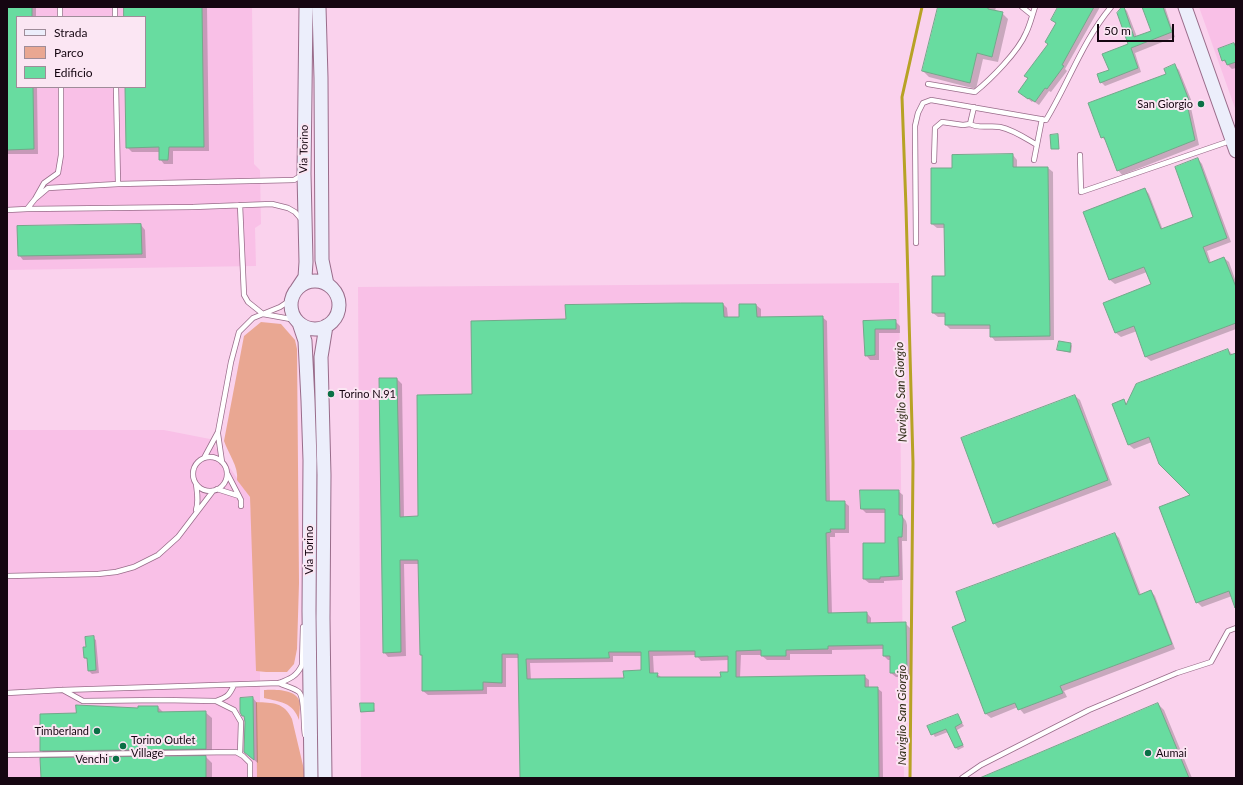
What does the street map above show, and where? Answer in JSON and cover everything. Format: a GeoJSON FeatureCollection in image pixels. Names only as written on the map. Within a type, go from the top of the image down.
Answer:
{"type":"FeatureCollection","features":[{"type":"Feature","properties":{"kind":"main road","name":"Via Torino"},"geometry":{"type":"LineString","coordinates":[[295,291],[305,277],[306,262],[304,174],[306,7]]}},
{"type":"Feature","properties":{"kind":"main road","name":"Via Torino"},"geometry":{"type":"LineString","coordinates":[[319,7],[321,56],[322,260],[327,284]]}},
{"type":"Feature","properties":{"kind":"main road"},"geometry":{"type":"LineString","coordinates":[[1185,7],[1234,146]]}},
{"type":"Feature","properties":{"kind":"main road"},"geometry":{"type":"LineString","coordinates":[[322,281],[327,284],[332,287],[337,294],[339,306],[338,314],[334,320],[326,326],[313,329],[307,328],[298,321],[292,313],[291,305],[295,291],[306,282],[322,281]]}},
{"type":"Feature","properties":{"kind":"main road","name":"Via Torino"},"geometry":{"type":"LineString","coordinates":[[298,321],[306,341],[310,460],[309,611],[311,778]]}},
{"type":"Feature","properties":{"kind":"main road","name":"Via Torino"},"geometry":{"type":"LineString","coordinates":[[325,778],[323,618],[324,475],[321,357],[326,326]]}},
{"type":"Feature","properties":{"kind":"lane"},"geometry":{"type":"LineString","coordinates":[[1022,7],[1032,15]]}},
{"type":"Feature","properties":{"kind":"lane"},"geometry":{"type":"LineString","coordinates":[[928,84],[975,92],[987,82],[1015,50],[1026,34],[1035,7]]}},
{"type":"Feature","properties":{"kind":"lane"},"geometry":{"type":"LineString","coordinates":[[916,244],[915,126],[918,113],[923,103],[931,100],[1046,120],[1056,103],[1077,58],[1098,22],[1111,7]]}},
{"type":"Feature","properties":{"kind":"lane"},"geometry":{"type":"LineString","coordinates":[[27,209],[35,199],[44,183],[58,173],[61,155],[61,88]]}},
{"type":"Feature","properties":{"kind":"lane"},"geometry":{"type":"LineString","coordinates":[[116,88],[118,184]]}},
{"type":"Feature","properties":{"kind":"lane"},"geometry":{"type":"LineString","coordinates":[[970,124],[974,107]]}},
{"type":"Feature","properties":{"kind":"lane"},"geometry":{"type":"LineString","coordinates":[[1034,160],[1042,119]]}},
{"type":"Feature","properties":{"kind":"lane"},"geometry":{"type":"LineString","coordinates":[[934,161],[935,128],[942,122],[963,126],[970,124],[975,127],[999,127],[1013,131],[1037,145]]}},
{"type":"Feature","properties":{"kind":"lane"},"geometry":{"type":"LineString","coordinates":[[1080,155],[1081,192],[1234,146]]}},
{"type":"Feature","properties":{"kind":"lane"},"geometry":{"type":"LineString","coordinates":[[35,199],[48,188],[118,184],[294,180],[304,174]]}},
{"type":"Feature","properties":{"kind":"lane"},"geometry":{"type":"LineString","coordinates":[[7,210],[193,207],[272,204],[295,212],[305,224]]}},
{"type":"Feature","properties":{"kind":"lane"},"geometry":{"type":"LineString","coordinates":[[240,205],[244,295],[248,302],[264,314],[298,321]]}},
{"type":"Feature","properties":{"kind":"lane"},"geometry":{"type":"LineString","coordinates":[[204,458],[218,432],[231,362],[239,332],[253,318],[286,303],[295,291]]}},
{"type":"Feature","properties":{"kind":"lane"},"geometry":{"type":"LineString","coordinates":[[218,432],[222,462],[239,496],[242,506]]}},
{"type":"Feature","properties":{"kind":"lane"},"geometry":{"type":"LineString","coordinates":[[194,515],[198,505],[198,494],[193,477],[194,468],[200,460],[204,458],[213,457],[222,462]]}},
{"type":"Feature","properties":{"kind":"lane"},"geometry":{"type":"LineString","coordinates":[[7,576],[98,574],[116,572],[134,567],[158,555],[178,537],[215,490],[226,481],[227,473]]}},
{"type":"Feature","properties":{"kind":"lane"},"geometry":{"type":"LineString","coordinates":[[196,483],[201,488],[239,496]]}},
{"type":"Feature","properties":{"kind":"lane"},"geometry":{"type":"LineString","coordinates":[[7,692],[279,683],[294,676],[300,670],[302,665],[303,626],[309,611]]}},
{"type":"Feature","properties":{"kind":"lane"},"geometry":{"type":"LineString","coordinates":[[962,778],[981,765],[1089,710],[1177,672],[1211,662],[1228,631],[1236,628]]}},
{"type":"Feature","properties":{"kind":"lane"},"geometry":{"type":"LineString","coordinates":[[279,683],[298,691],[302,697],[303,725],[311,764]]}},
{"type":"Feature","properties":{"kind":"lane"},"geometry":{"type":"LineString","coordinates":[[62,690],[84,701],[216,701],[225,698],[230,694],[234,684]]}},
{"type":"Feature","properties":{"kind":"lane"},"geometry":{"type":"LineString","coordinates":[[216,701],[234,710],[241,722],[240,754]]}},
{"type":"Feature","properties":{"kind":"lane"},"geometry":{"type":"LineString","coordinates":[[7,755],[236,752],[250,763],[250,778]]}},
{"type":"Feature","properties":{"kind":"shaded area"},"geometry":{"type":"Polygon","coordinates":[[[7,7],[252,7],[254,164],[260,170],[261,224],[255,228],[256,266],[7,270],[7,7]]]}},
{"type":"Feature","properties":{"kind":"shaded area"},"geometry":{"type":"Polygon","coordinates":[[[1199,7],[1236,7],[1236,111],[1199,7]]]}},
{"type":"Feature","properties":{"kind":"shaded area"},"geometry":{"type":"Polygon","coordinates":[[[899,283],[904,778],[361,778],[358,287],[899,283]]]}},
{"type":"Feature","properties":{"kind":"shaded area","name":"Torino Outlet Village"},"geometry":{"type":"Polygon","coordinates":[[[7,430],[164,430],[210,439],[250,497],[260,675],[260,778],[7,778],[7,430]]]}},
{"type":"Feature","properties":{"kind":"green space"},"geometry":{"type":"Polygon","coordinates":[[[261,322],[281,324],[295,340],[297,349],[299,583],[297,649],[294,664],[287,672],[256,671],[250,497],[237,480],[235,465],[224,441],[244,336],[261,322]]]}},
{"type":"Feature","properties":{"kind":"green space"},"geometry":{"type":"Polygon","coordinates":[[[264,690],[286,691],[296,695],[300,704],[299,720],[290,706],[264,698],[264,690]]]}},
{"type":"Feature","properties":{"kind":"green space"},"geometry":{"type":"Polygon","coordinates":[[[256,702],[277,704],[282,706],[289,713],[292,719],[306,778],[257,778],[256,702]]]}},
{"type":"Feature","properties":{"kind":"building"},"geometry":{"type":"Polygon","coordinates":[[[7,7],[32,7],[32,16],[16,16],[16,88],[33,88],[34,149],[7,150],[7,7]]]}},
{"type":"Feature","properties":{"kind":"building"},"geometry":{"type":"Polygon","coordinates":[[[124,7],[202,7],[204,147],[169,147],[168,160],[159,160],[159,147],[126,148],[125,88],[146,88],[146,16],[124,16],[124,7]]]}},
{"type":"Feature","properties":{"kind":"building"},"geometry":{"type":"Polygon","coordinates":[[[938,7],[988,7],[988,9],[1003,12],[992,57],[977,53],[970,83],[922,71],[938,7]]]}},
{"type":"Feature","properties":{"kind":"building"},"geometry":{"type":"Polygon","coordinates":[[[1058,7],[1094,7],[1062,65],[1064,66],[1035,102],[1018,92],[1028,78],[1024,76],[1048,44],[1045,42],[1056,23],[1051,20],[1058,7]]]}},
{"type":"Feature","properties":{"kind":"building"},"geometry":{"type":"Polygon","coordinates":[[[1122,7],[1124,7],[1134,37],[1151,31],[1142,7],[1163,7],[1172,32],[1131,48],[1138,68],[1100,83],[1097,74],[1109,70],[1102,54],[1128,44],[1117,13],[1122,7]]]}},
{"type":"Feature","properties":{"kind":"building"},"geometry":{"type":"Polygon","coordinates":[[[1234,43],[1236,48],[1236,62],[1227,65],[1225,60],[1222,61],[1218,49],[1234,43]]]}},
{"type":"Feature","properties":{"kind":"building"},"geometry":{"type":"Polygon","coordinates":[[[1175,64],[1190,103],[1187,104],[1195,140],[1117,171],[1104,137],[1101,138],[1088,103],[1166,74],[1164,69],[1175,64]]]}},
{"type":"Feature","properties":{"kind":"building"},"geometry":{"type":"Polygon","coordinates":[[[1058,134],[1059,149],[1051,149],[1050,135],[1058,134]]]}},
{"type":"Feature","properties":{"kind":"building"},"geometry":{"type":"Polygon","coordinates":[[[1013,154],[1013,167],[1048,167],[1050,336],[990,337],[990,325],[945,325],[945,313],[932,313],[932,276],[945,276],[944,224],[931,224],[931,168],[952,168],[952,155],[1013,154]]]}},
{"type":"Feature","properties":{"kind":"building"},"geometry":{"type":"Polygon","coordinates":[[[1198,158],[1227,238],[1203,247],[1209,263],[1224,257],[1236,287],[1236,323],[1145,357],[1134,326],[1115,333],[1103,303],[1151,284],[1144,267],[1109,280],[1083,212],[1145,188],[1161,229],[1193,217],[1175,167],[1198,158]]]}},
{"type":"Feature","properties":{"kind":"building"},"geometry":{"type":"Polygon","coordinates":[[[141,224],[142,254],[18,256],[17,226],[141,224]]]}},
{"type":"Feature","properties":{"kind":"building"},"geometry":{"type":"Polygon","coordinates":[[[723,303],[724,317],[739,317],[739,304],[756,304],[757,317],[823,316],[826,501],[845,501],[845,529],[830,529],[831,532],[826,533],[828,613],[867,612],[867,623],[906,622],[907,673],[890,673],[890,656],[883,656],[883,645],[828,646],[828,649],[786,650],[786,656],[761,656],[761,650],[736,651],[736,677],[865,675],[865,687],[878,687],[879,778],[520,778],[518,654],[502,654],[502,683],[483,682],[483,690],[422,691],[418,560],[400,560],[401,652],[383,653],[379,378],[397,378],[400,517],[418,516],[417,395],[472,394],[471,321],[566,319],[565,305],[723,303]],[[649,651],[650,673],[658,673],[657,677],[721,677],[720,672],[728,672],[728,656],[695,657],[695,651],[649,651]],[[609,652],[609,658],[526,659],[527,679],[624,678],[623,671],[641,670],[641,652],[609,652]]]}},
{"type":"Feature","properties":{"kind":"building"},"geometry":{"type":"Polygon","coordinates":[[[896,320],[896,329],[875,329],[875,355],[865,356],[863,321],[896,320]]]}},
{"type":"Feature","properties":{"kind":"building"},"geometry":{"type":"Polygon","coordinates":[[[1059,341],[1071,343],[1070,352],[1057,350],[1059,341]]]}},
{"type":"Feature","properties":{"kind":"building"},"geometry":{"type":"Polygon","coordinates":[[[1228,349],[1230,355],[1236,353],[1235,608],[1229,591],[1196,603],[1159,507],[1190,495],[1159,464],[1149,437],[1128,445],[1112,404],[1124,399],[1126,405],[1136,384],[1228,349]]]}},
{"type":"Feature","properties":{"kind":"building"},"geometry":{"type":"Polygon","coordinates":[[[1075,395],[1108,480],[993,524],[961,438],[1075,395]]]}},
{"type":"Feature","properties":{"kind":"building"},"geometry":{"type":"Polygon","coordinates":[[[860,490],[899,490],[899,515],[902,515],[903,520],[902,537],[898,537],[899,576],[880,577],[880,579],[863,579],[863,543],[885,543],[885,509],[861,509],[860,490]]]}},
{"type":"Feature","properties":{"kind":"building"},"geometry":{"type":"Polygon","coordinates":[[[1115,533],[1139,595],[1151,590],[1172,644],[1060,686],[1063,693],[1018,710],[1015,703],[985,714],[952,627],[966,621],[956,592],[1115,533]]]}},
{"type":"Feature","properties":{"kind":"building"},"geometry":{"type":"Polygon","coordinates":[[[94,636],[96,670],[88,671],[87,658],[84,658],[83,647],[86,647],[85,637],[94,636]]]}},
{"type":"Feature","properties":{"kind":"building"},"geometry":{"type":"Polygon","coordinates":[[[253,697],[254,760],[244,752],[245,722],[244,716],[242,716],[240,712],[240,698],[253,697]]]}},
{"type":"Feature","properties":{"kind":"building"},"geometry":{"type":"Polygon","coordinates":[[[360,703],[374,703],[374,711],[361,712],[360,703]]]}},
{"type":"Feature","properties":{"kind":"building"},"geometry":{"type":"Polygon","coordinates":[[[1158,703],[1189,778],[980,778],[1158,703]]]}},
{"type":"Feature","properties":{"kind":"building"},"geometry":{"type":"Polygon","coordinates":[[[76,705],[138,708],[138,706],[158,706],[158,712],[206,711],[206,749],[40,751],[40,714],[76,713],[76,705]]]}},
{"type":"Feature","properties":{"kind":"building"},"geometry":{"type":"Polygon","coordinates":[[[958,714],[962,723],[955,727],[963,745],[955,748],[946,729],[931,735],[927,726],[958,714]]]}},
{"type":"Feature","properties":{"kind":"building"},"geometry":{"type":"Polygon","coordinates":[[[206,756],[206,778],[41,778],[40,758],[206,756]]]}},
{"type":"Feature","properties":{"kind":"waterway","name":"Naviglio San Giorgio"},"geometry":{"type":"LineString","coordinates":[[910,778],[913,463],[902,97],[922,7]]}},
{"type":"Feature","properties":{"kind":"place","name":"San Giorgio"},"geometry":{"type":"Point","coordinates":[1201,104]}},
{"type":"Feature","properties":{"kind":"place","name":"Torino N.91"},"geometry":{"type":"Point","coordinates":[331,394]}},
{"type":"Feature","properties":{"kind":"place","name":"Timberland"},"geometry":{"type":"Point","coordinates":[97,731]}},
{"type":"Feature","properties":{"kind":"place","name":"Torino Outlet Village"},"geometry":{"type":"Point","coordinates":[123,746]}},
{"type":"Feature","properties":{"kind":"place","name":"Aumai"},"geometry":{"type":"Point","coordinates":[1148,753]}},
{"type":"Feature","properties":{"kind":"place","name":"Venchi"},"geometry":{"type":"Point","coordinates":[116,759]}}]}
